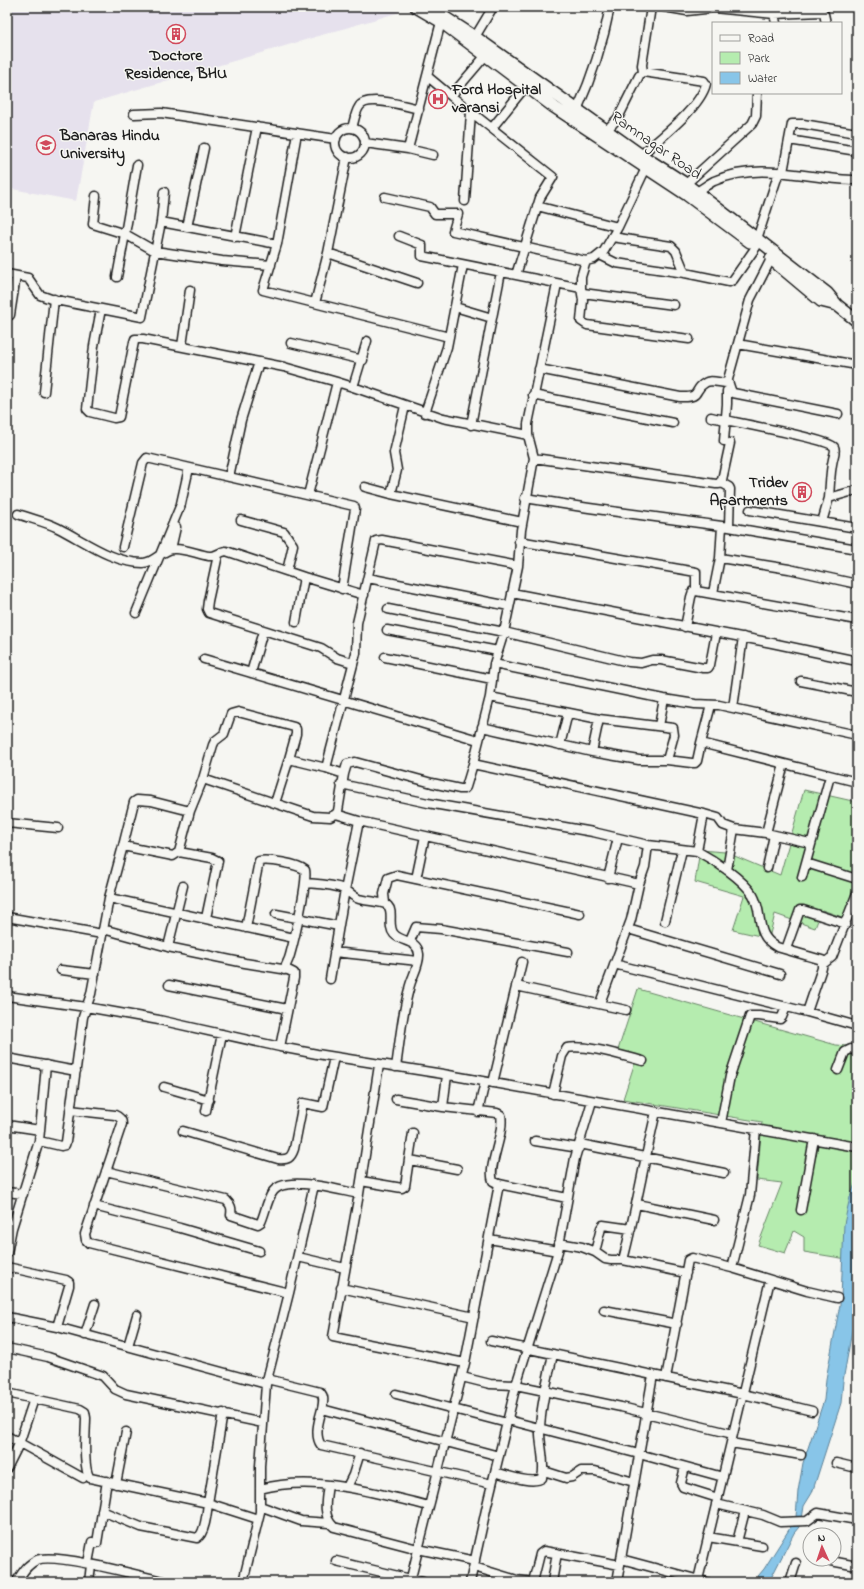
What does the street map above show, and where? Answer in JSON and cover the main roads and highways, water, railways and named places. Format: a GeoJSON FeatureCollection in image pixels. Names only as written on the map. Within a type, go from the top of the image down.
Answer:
{"type":"FeatureCollection","features":[{"type":"Feature","properties":{"kind":"main road"},"geometry":{"type":"LineString","coordinates":[[416,7],[442,18],[486,55],[554,107],[756,243],[771,259],[821,301],[837,305]]}},
{"type":"Feature","properties":{"kind":"main road","name":"Ramnagar Road"},"geometry":{"type":"LineString","coordinates":[[429,7],[442,18],[475,37],[606,131],[686,184],[726,214],[756,243],[827,293],[837,305],[857,321]]}},
{"type":"Feature","properties":{"kind":"water"},"geometry":{"type":"Polygon","coordinates":[[[857,1179],[857,1303],[843,1381],[841,1403],[812,1493],[804,1506],[799,1527],[794,1533],[769,1582],[753,1582],[764,1569],[796,1517],[798,1491],[803,1463],[824,1400],[826,1379],[841,1299],[844,1224],[850,1197],[857,1179]]]}},
{"type":"Feature","properties":{"kind":"place","name":"Doctore Residence, BHU"},"geometry":{"type":"Point","coordinates":[176,34]}},
{"type":"Feature","properties":{"kind":"place","name":"Ford Hospital varansi"},"geometry":{"type":"Point","coordinates":[438,99]}},
{"type":"Feature","properties":{"kind":"place","name":"Banaras Hindu University"},"geometry":{"type":"Point","coordinates":[46,145]}},
{"type":"Feature","properties":{"kind":"place","name":"Tridev Apartments"},"geometry":{"type":"Point","coordinates":[802,492]}}]}
